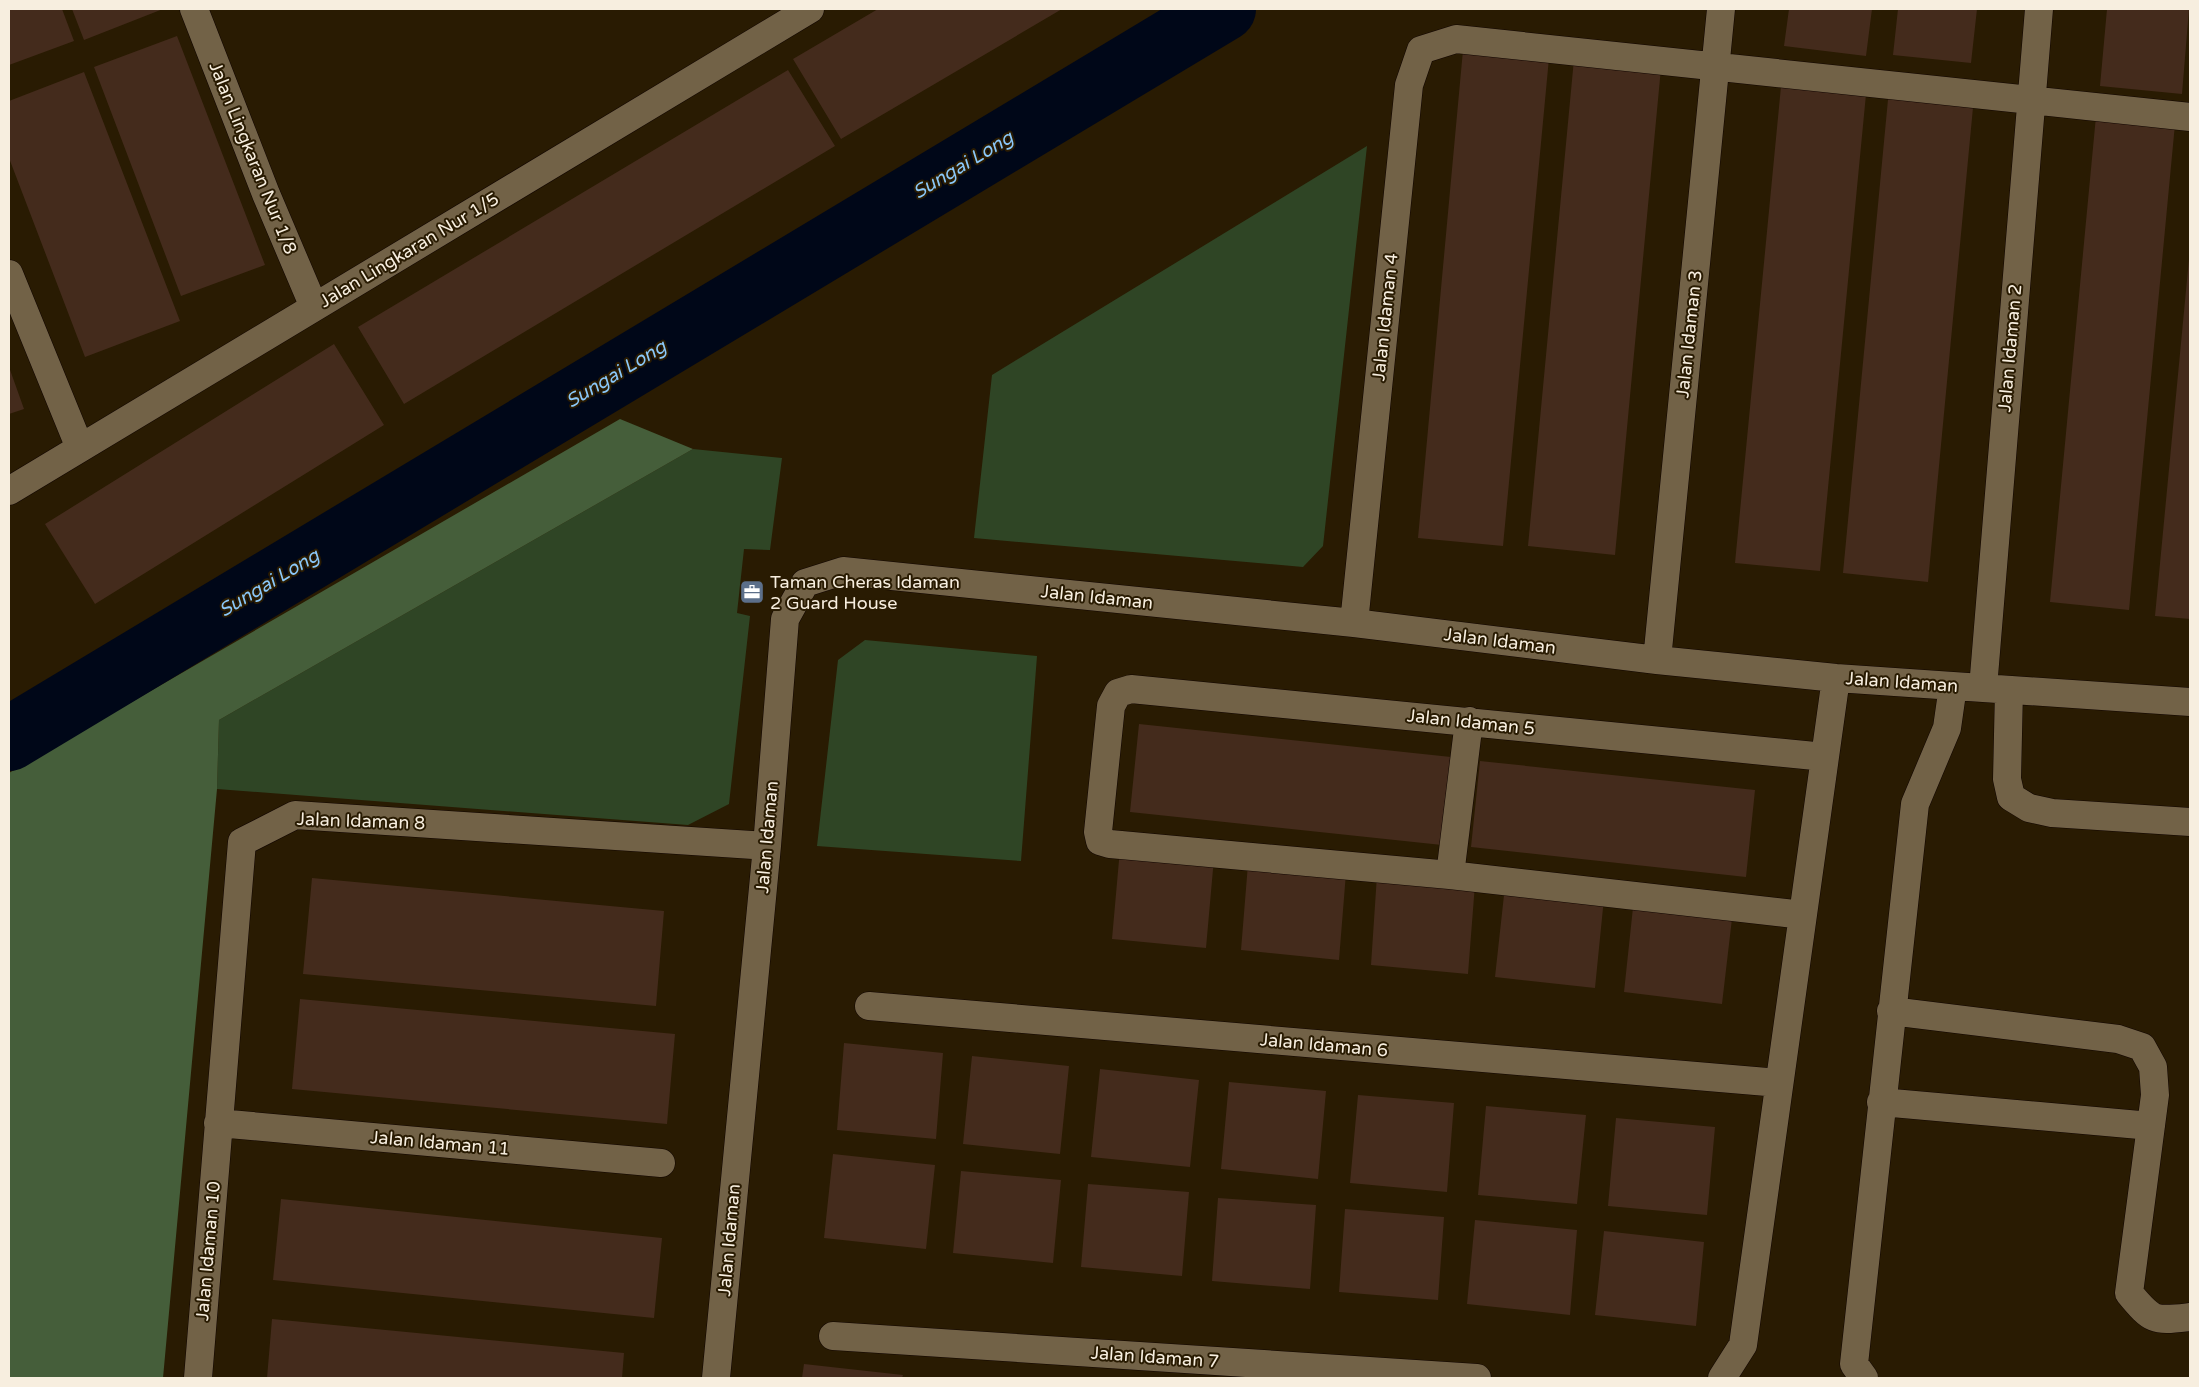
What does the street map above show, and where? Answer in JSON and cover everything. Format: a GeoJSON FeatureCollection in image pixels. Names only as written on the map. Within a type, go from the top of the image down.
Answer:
{"type":"FeatureCollection","features":[{"type":"Feature","properties":{"kind":"street","name":"Jalan Lingkaran Nur 1/8"},"geometry":{"type":"LineString","coordinates":[[194,9],[266,194],[314,307]]}},
{"type":"Feature","properties":{"kind":"street","name":"Jalan Lingkaran Nur 1/5"},"geometry":{"type":"LineString","coordinates":[[9,491],[810,9]]}},
{"type":"Feature","properties":{"kind":"street","name":"Jalan Idaman 3"},"geometry":{"type":"LineString","coordinates":[[1657,660],[1721,9]]}},
{"type":"Feature","properties":{"kind":"street","name":"Jalan Idaman 2"},"geometry":{"type":"LineString","coordinates":[[1982,688],[2039,9]]}},
{"type":"Feature","properties":{"kind":"street","name":"Jalan Idaman 4"},"geometry":{"type":"LineString","coordinates":[[1354,623],[1409,85],[1421,50],[1456,38],[1715,66]]}},
{"type":"Feature","properties":{"kind":"street"},"geometry":{"type":"LineString","coordinates":[[1715,66],[2190,116]]}},
{"type":"Feature","properties":{"kind":"street"},"geometry":{"type":"LineString","coordinates":[[9,274],[80,448]]}},
{"type":"Feature","properties":{"kind":"street","name":"Jalan Idaman"},"geometry":{"type":"LineString","coordinates":[[716,1378],[766,846],[785,619],[805,583],[843,571],[1354,623],[1657,660],[1836,678],[2190,702]]}},
{"type":"Feature","properties":{"kind":"street"},"geometry":{"type":"LineString","coordinates":[[1722,1378],[1743,1346],[1836,678]]}},
{"type":"Feature","properties":{"kind":"street"},"geometry":{"type":"LineString","coordinates":[[1864,1378],[1854,1364],[1891,1010],[1915,804],[1947,728],[1953,686]]}},
{"type":"Feature","properties":{"kind":"street","name":"Jalan Idaman 5"},"geometry":{"type":"LineString","coordinates":[[1450,875],[1110,844],[1100,841],[1098,832],[1111,706],[1118,693],[1131,689],[1825,757]]}},
{"type":"Feature","properties":{"kind":"street"},"geometry":{"type":"LineString","coordinates":[[2009,690],[2007,779],[2011,797],[2029,808],[2052,814],[2190,822]]}},
{"type":"Feature","properties":{"kind":"street"},"geometry":{"type":"LineString","coordinates":[[1469,721],[1450,875],[1803,915]]}},
{"type":"Feature","properties":{"kind":"street","name":"Jalan Idaman 8"},"geometry":{"type":"LineString","coordinates":[[218,1123],[242,842],[295,815],[766,846]]}},
{"type":"Feature","properties":{"kind":"street","name":"Jalan Idaman 6"},"geometry":{"type":"LineString","coordinates":[[869,1006],[1779,1083]]}},
{"type":"Feature","properties":{"kind":"street"},"geometry":{"type":"LineString","coordinates":[[1891,1010],[2118,1039],[2142,1047],[2153,1067],[2155,1095],[2129,1293],[2144,1311],[2159,1320],[2190,1317]]}},
{"type":"Feature","properties":{"kind":"street"},"geometry":{"type":"LineString","coordinates":[[1881,1102],[2151,1126]]}},
{"type":"Feature","properties":{"kind":"street","name":"Jalan Idaman 11"},"geometry":{"type":"LineString","coordinates":[[218,1123],[661,1163]]}},
{"type":"Feature","properties":{"kind":"street","name":"Jalan Idaman 10"},"geometry":{"type":"LineString","coordinates":[[198,1378],[218,1123]]}},
{"type":"Feature","properties":{"kind":"street","name":"Jalan Idaman 7"},"geometry":{"type":"LineString","coordinates":[[833,1336],[1477,1378]]}},
{"type":"Feature","properties":{"kind":"green space"},"geometry":{"type":"Polygon","coordinates":[[[1367,146],[1323,546],[1303,567],[974,538],[992,375],[1367,146]]]}},
{"type":"Feature","properties":{"kind":"green space"},"geometry":{"type":"Polygon","coordinates":[[[620,419],[693,449],[219,720],[217,789],[163,1378],[9,1378],[9,773],[620,419]]]}},
{"type":"Feature","properties":{"kind":"green space"},"geometry":{"type":"Polygon","coordinates":[[[693,449],[782,458],[770,550],[744,549],[737,613],[750,616],[729,804],[688,825],[217,789],[219,720],[693,449]]]}},
{"type":"Feature","properties":{"kind":"green space"},"geometry":{"type":"Polygon","coordinates":[[[865,640],[1037,656],[1021,861],[817,846],[838,660],[865,640]]]}},
{"type":"Feature","properties":{"kind":"building"},"geometry":{"type":"Polygon","coordinates":[[[9,9],[62,9],[74,41],[9,65],[9,9]]]}},
{"type":"Feature","properties":{"kind":"building"},"geometry":{"type":"Polygon","coordinates":[[[72,9],[163,9],[84,40],[72,9]]]}},
{"type":"Feature","properties":{"kind":"building"},"geometry":{"type":"Polygon","coordinates":[[[878,9],[1062,9],[841,139],[793,59],[878,9]]]}},
{"type":"Feature","properties":{"kind":"building"},"geometry":{"type":"Polygon","coordinates":[[[1789,9],[1872,9],[1866,56],[1784,46],[1789,9]]]}},
{"type":"Feature","properties":{"kind":"building"},"geometry":{"type":"Polygon","coordinates":[[[1898,9],[1977,9],[1971,63],[1893,55],[1898,9]]]}},
{"type":"Feature","properties":{"kind":"building"},"geometry":{"type":"Polygon","coordinates":[[[2107,9],[2189,9],[2182,94],[2100,86],[2107,9]]]}},
{"type":"Feature","properties":{"kind":"building"},"geometry":{"type":"Polygon","coordinates":[[[177,36],[265,265],[181,296],[94,67],[177,36]]]}},
{"type":"Feature","properties":{"kind":"building"},"geometry":{"type":"Polygon","coordinates":[[[1463,50],[1549,58],[1503,546],[1418,538],[1463,50]]]}},
{"type":"Feature","properties":{"kind":"building"},"geometry":{"type":"Polygon","coordinates":[[[1574,59],[1661,68],[1615,555],[1528,546],[1574,59]]]}},
{"type":"Feature","properties":{"kind":"building"},"geometry":{"type":"Polygon","coordinates":[[[788,70],[835,146],[404,404],[358,327],[788,70]]]}},
{"type":"Feature","properties":{"kind":"building"},"geometry":{"type":"Polygon","coordinates":[[[84,72],[180,321],[85,357],[9,158],[9,101],[84,72]]]}},
{"type":"Feature","properties":{"kind":"building"},"geometry":{"type":"Polygon","coordinates":[[[1782,76],[1867,84],[1820,571],[1735,563],[1782,76]]]}},
{"type":"Feature","properties":{"kind":"building"},"geometry":{"type":"Polygon","coordinates":[[[1889,89],[1974,97],[1928,582],[1843,573],[1889,89]]]}},
{"type":"Feature","properties":{"kind":"building"},"geometry":{"type":"Polygon","coordinates":[[[2096,116],[2175,124],[2129,610],[2050,602],[2096,116]]]}},
{"type":"Feature","properties":{"kind":"building"},"geometry":{"type":"Polygon","coordinates":[[[2190,259],[2190,619],[2155,616],[2190,259]]]}},
{"type":"Feature","properties":{"kind":"building"},"geometry":{"type":"Polygon","coordinates":[[[334,344],[384,425],[95,604],[45,524],[334,344]]]}},
{"type":"Feature","properties":{"kind":"building"},"geometry":{"type":"Polygon","coordinates":[[[9,367],[24,409],[9,414],[9,367]]]}},
{"type":"Feature","properties":{"kind":"building"},"geometry":{"type":"Polygon","coordinates":[[[1139,724],[1451,757],[1442,845],[1130,812],[1139,724]]]}},
{"type":"Feature","properties":{"kind":"building"},"geometry":{"type":"Polygon","coordinates":[[[1480,761],[1755,790],[1746,877],[1471,847],[1480,761]]]}},
{"type":"Feature","properties":{"kind":"building"},"geometry":{"type":"Polygon","coordinates":[[[1120,849],[1214,858],[1206,948],[1112,939],[1120,849]]]}},
{"type":"Feature","properties":{"kind":"building"},"geometry":{"type":"Polygon","coordinates":[[[1248,864],[1346,873],[1339,960],[1241,950],[1248,864]]]}},
{"type":"Feature","properties":{"kind":"building"},"geometry":{"type":"Polygon","coordinates":[[[1377,875],[1475,884],[1468,974],[1371,965],[1377,875]]]}},
{"type":"Feature","properties":{"kind":"building"},"geometry":{"type":"Polygon","coordinates":[[[312,878],[664,911],[656,1006],[303,974],[312,878]]]}},
{"type":"Feature","properties":{"kind":"building"},"geometry":{"type":"Polygon","coordinates":[[[1505,886],[1604,898],[1595,988],[1495,977],[1505,886]]]}},
{"type":"Feature","properties":{"kind":"building"},"geometry":{"type":"Polygon","coordinates":[[[1634,898],[1733,910],[1722,1004],[1624,992],[1634,898]]]}},
{"type":"Feature","properties":{"kind":"building"},"geometry":{"type":"Polygon","coordinates":[[[300,999],[675,1034],[667,1124],[292,1089],[300,999]]]}},
{"type":"Feature","properties":{"kind":"building"},"geometry":{"type":"Polygon","coordinates":[[[844,1043],[943,1053],[936,1139],[837,1130],[844,1043]]]}},
{"type":"Feature","properties":{"kind":"building"},"geometry":{"type":"Polygon","coordinates":[[[972,1056],[1069,1066],[1060,1154],[963,1144],[972,1056]]]}},
{"type":"Feature","properties":{"kind":"building"},"geometry":{"type":"Polygon","coordinates":[[[1100,1069],[1199,1080],[1190,1167],[1091,1157],[1100,1069]]]}},
{"type":"Feature","properties":{"kind":"building"},"geometry":{"type":"Polygon","coordinates":[[[1229,1082],[1326,1091],[1318,1179],[1221,1169],[1229,1082]]]}},
{"type":"Feature","properties":{"kind":"building"},"geometry":{"type":"Polygon","coordinates":[[[1358,1095],[1454,1103],[1447,1192],[1350,1183],[1358,1095]]]}},
{"type":"Feature","properties":{"kind":"building"},"geometry":{"type":"Polygon","coordinates":[[[1486,1106],[1586,1115],[1577,1204],[1478,1195],[1486,1106]]]}},
{"type":"Feature","properties":{"kind":"building"},"geometry":{"type":"Polygon","coordinates":[[[1616,1118],[1715,1127],[1707,1215],[1608,1206],[1616,1118]]]}},
{"type":"Feature","properties":{"kind":"building"},"geometry":{"type":"Polygon","coordinates":[[[833,1154],[935,1165],[926,1249],[824,1238],[833,1154]]]}},
{"type":"Feature","properties":{"kind":"building"},"geometry":{"type":"Polygon","coordinates":[[[961,1171],[1061,1180],[1053,1263],[953,1253],[961,1171]]]}},
{"type":"Feature","properties":{"kind":"building"},"geometry":{"type":"Polygon","coordinates":[[[1088,1184],[1189,1192],[1182,1276],[1081,1267],[1088,1184]]]}},
{"type":"Feature","properties":{"kind":"building"},"geometry":{"type":"Polygon","coordinates":[[[1218,1198],[1316,1205],[1310,1289],[1212,1281],[1218,1198]]]}},
{"type":"Feature","properties":{"kind":"building"},"geometry":{"type":"Polygon","coordinates":[[[281,1199],[662,1238],[654,1318],[273,1280],[281,1199]]]}},
{"type":"Feature","properties":{"kind":"building"},"geometry":{"type":"Polygon","coordinates":[[[1345,1209],[1444,1217],[1438,1300],[1339,1292],[1345,1209]]]}},
{"type":"Feature","properties":{"kind":"building"},"geometry":{"type":"Polygon","coordinates":[[[1475,1220],[1577,1230],[1570,1315],[1467,1304],[1475,1220]]]}},
{"type":"Feature","properties":{"kind":"building"},"geometry":{"type":"Polygon","coordinates":[[[1604,1231],[1704,1242],[1696,1326],[1595,1315],[1604,1231]]]}},
{"type":"Feature","properties":{"kind":"building"},"geometry":{"type":"Polygon","coordinates":[[[272,1319],[624,1353],[622,1378],[267,1378],[272,1319]]]}},
{"type":"Feature","properties":{"kind":"building"},"geometry":{"type":"Polygon","coordinates":[[[804,1364],[903,1375],[902,1378],[802,1378],[804,1364]]]}},
{"type":"Feature","properties":{"kind":"waterway","name":"Sungai Long"},"geometry":{"type":"LineString","coordinates":[[9,739],[1224,9]]}},
{"type":"Feature","properties":{"kind":"place","name":"Taman Cheras Idaman 2 Guard House"},"geometry":{"type":"Point","coordinates":[752,592]}}]}
